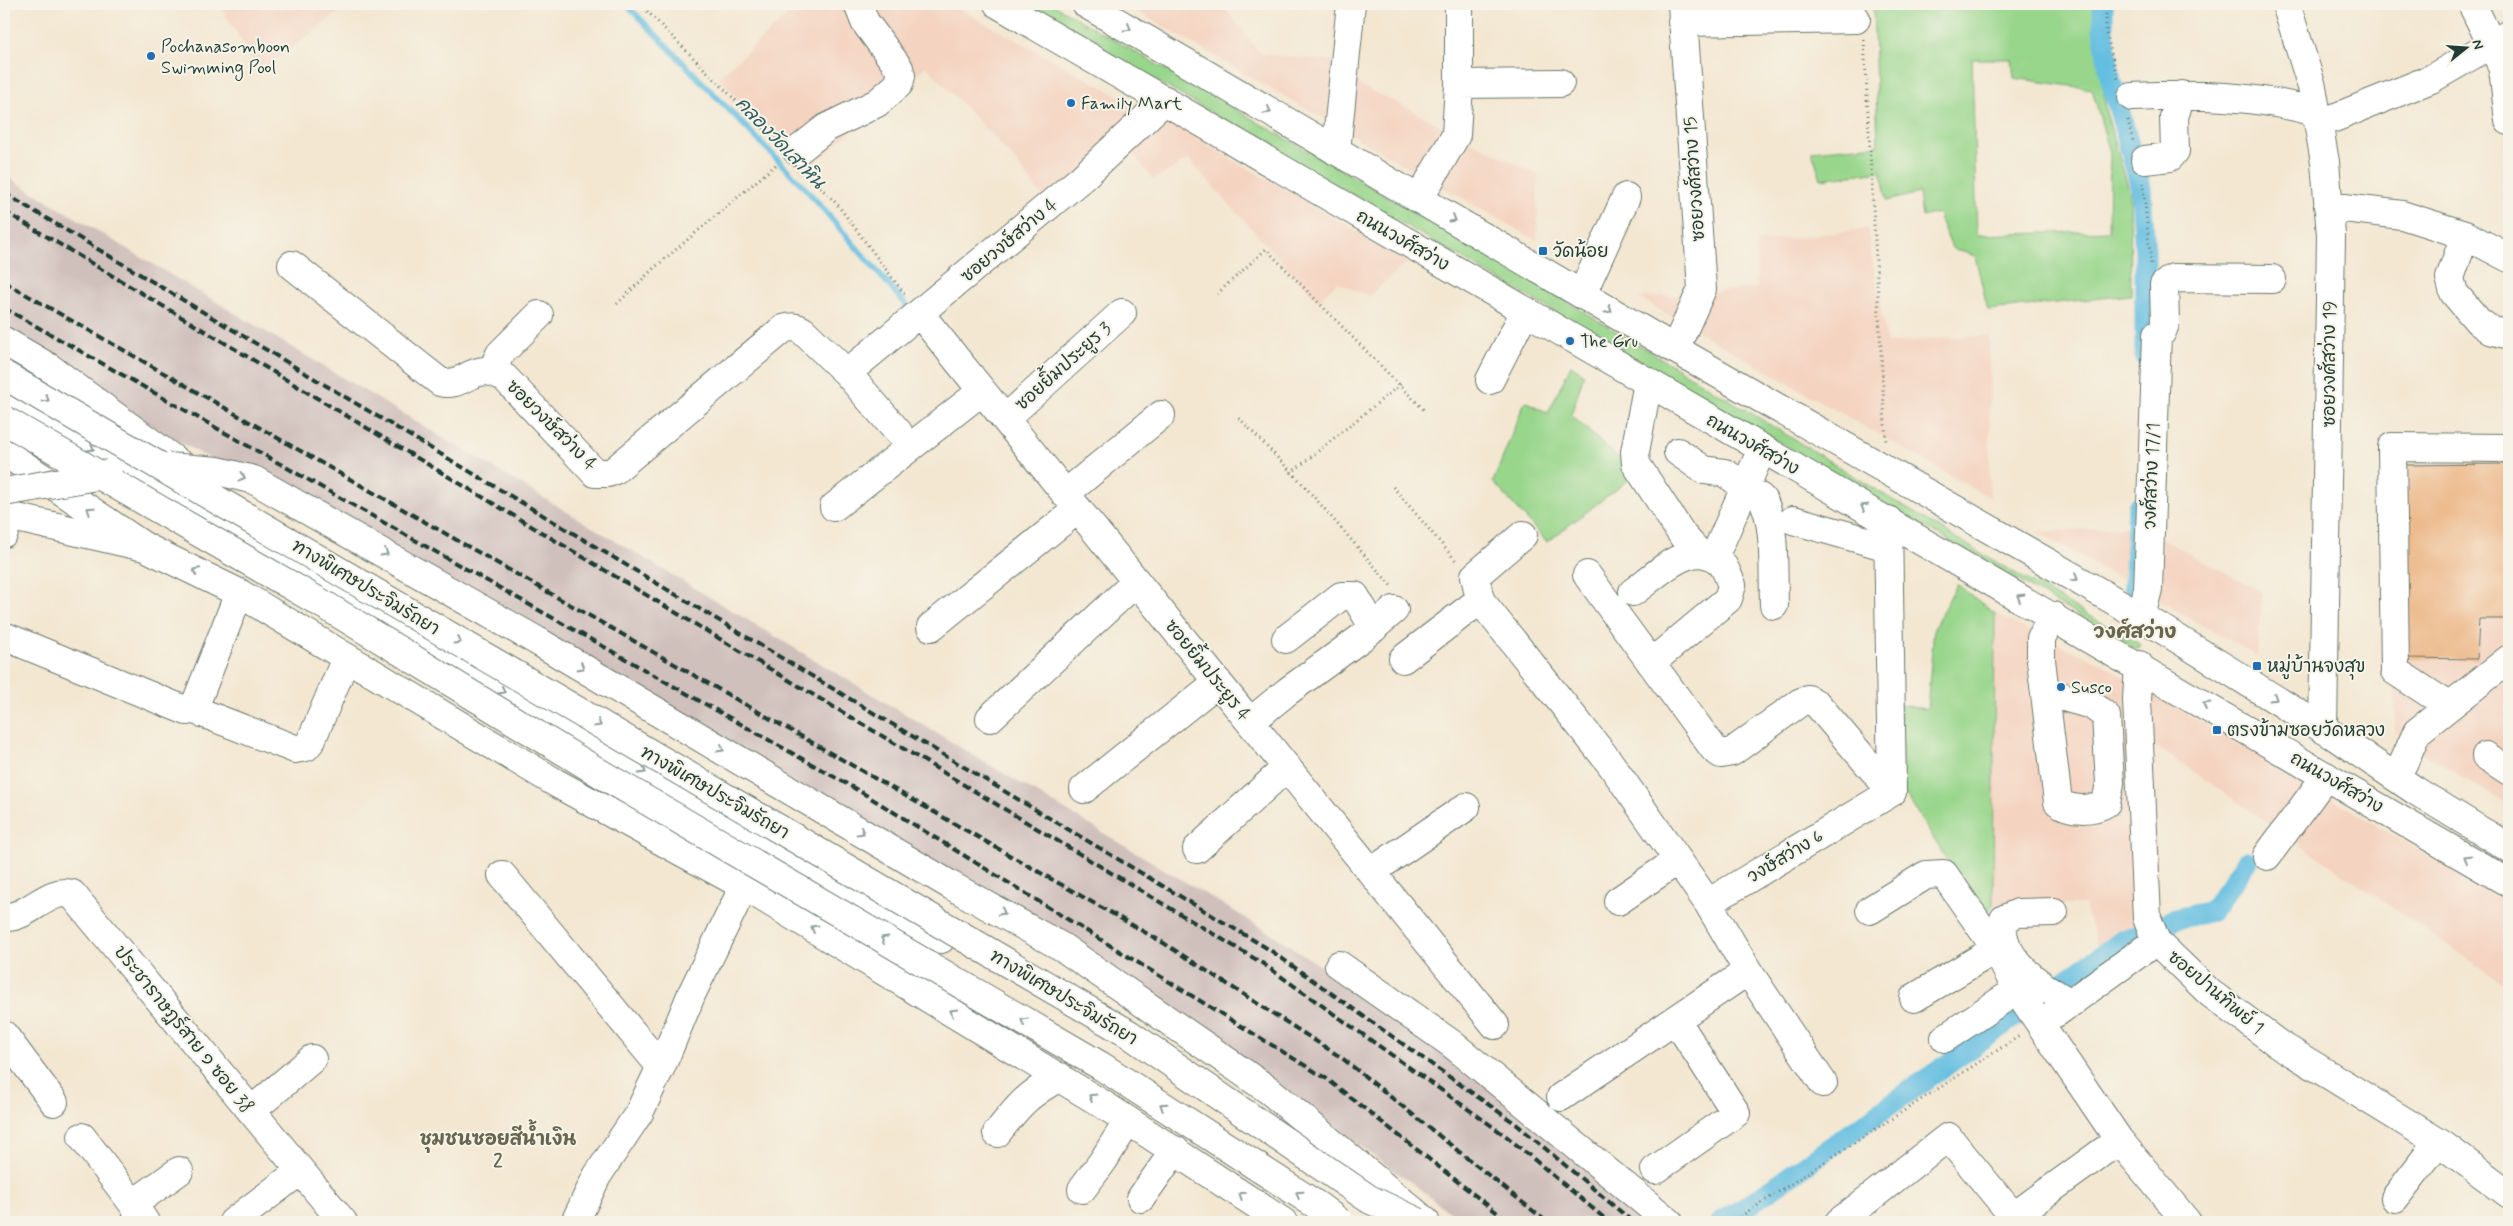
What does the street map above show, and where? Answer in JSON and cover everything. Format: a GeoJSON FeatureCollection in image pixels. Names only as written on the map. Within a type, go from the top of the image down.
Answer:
{"type":"FeatureCollection","features":[{"type":"Feature","properties":{"kind":"main road"},"geometry":{"type":"LineString","coordinates":[[797,151],[826,128],[877,103],[898,84],[899,68],[865,22],[858,4]]}},
{"type":"Feature","properties":{"kind":"main road","name":"ถนนวงศ์สว่าง"},"geometry":{"type":"LineString","coordinates":[[998,4],[1762,449],[2139,665],[2509,883]]}},
{"type":"Feature","properties":{"kind":"main road","name":"ถนนวงศ์สว่าง"},"geometry":{"type":"LineString","coordinates":[[1086,4],[1675,349],[2141,616],[2328,732],[2416,791],[2509,848]]}},
{"type":"Feature","properties":{"kind":"main road"},"geometry":{"type":"LineString","coordinates":[[1336,151],[1351,4]]}},
{"type":"Feature","properties":{"kind":"main road"},"geometry":{"type":"LineString","coordinates":[[1419,199],[1456,135],[1459,84],[1459,4]]}},
{"type":"Feature","properties":{"kind":"main road","name":"ซอยวงศ์สว่าง 19"},"geometry":{"type":"LineString","coordinates":[[2286,4],[2312,86],[2325,162],[2331,235],[2328,732]]}},
{"type":"Feature","properties":{"kind":"main road"},"geometry":{"type":"LineString","coordinates":[[2472,4],[2500,39],[2509,121]]}},
{"type":"Feature","properties":{"kind":"main road"},"geometry":{"type":"LineString","coordinates":[[1682,13],[1860,26]]}},
{"type":"Feature","properties":{"kind":"main road","name":"ซอยวงศ์สว่าง 15"},"geometry":{"type":"LineString","coordinates":[[1675,349],[1702,289],[1682,13]]}},
{"type":"Feature","properties":{"kind":"main road"},"geometry":{"type":"LineString","coordinates":[[2132,97],[2181,95],[2278,102],[2317,116],[2334,118],[2431,78],[2500,39]]}},
{"type":"Feature","properties":{"kind":"main road"},"geometry":{"type":"LineString","coordinates":[[1459,84],[1560,83]]}},
{"type":"Feature","properties":{"kind":"main road"},"geometry":{"type":"LineString","coordinates":[[2145,160],[2170,157],[2175,151],[2174,117],[2181,95]]}},
{"type":"Feature","properties":{"kind":"main road","name":"ซอยวงษ์สว่าง 4"},"geometry":{"type":"LineString","coordinates":[[847,373],[1082,178],[1165,100]]}},
{"type":"Feature","properties":{"kind":"main road"},"geometry":{"type":"LineString","coordinates":[[1582,294],[1626,197]]}},
{"type":"Feature","properties":{"kind":"main road"},"geometry":{"type":"LineString","coordinates":[[2328,206],[2402,215],[2465,234],[2509,258]]}},
{"type":"Feature","properties":{"kind":"main road"},"geometry":{"type":"LineString","coordinates":[[2465,234],[2450,278],[2454,293],[2478,321],[2490,330],[2509,335]]}},
{"type":"Feature","properties":{"kind":"main road","name":"ซอยวงษ์สว่าง 4"},"geometry":{"type":"LineString","coordinates":[[292,264],[440,382],[447,384],[482,370],[492,371],[505,378],[595,473],[602,474],[615,470],[783,329],[797,327],[847,373],[898,432]]}},
{"type":"Feature","properties":{"kind":"main road","name":"วงศ์สว่าง 17/1"},"geometry":{"type":"LineString","coordinates":[[2141,616],[2148,589],[2157,335],[2162,332],[2165,324],[2164,285],[2173,278],[2272,279]]}},
{"type":"Feature","properties":{"kind":"main road"},"geometry":{"type":"LineString","coordinates":[[1490,380],[1524,311]]}},
{"type":"Feature","properties":{"kind":"main road","name":"ซอยยิ้มประยูร 3"},"geometry":{"type":"LineString","coordinates":[[1005,419],[1122,312]]}},
{"type":"Feature","properties":{"kind":"main road"},"geometry":{"type":"LineString","coordinates":[[492,371],[500,354],[539,314]]}},
{"type":"Feature","properties":{"kind":"main road","name":"ซอยยิ้มประยูร 4"},"geometry":{"type":"LineString","coordinates":[[920,314],[1496,1025]]}},
{"type":"Feature","properties":{"kind":"main road"},"geometry":{"type":"LineString","coordinates":[[4,341],[50,368],[430,649]]}},
{"type":"Feature","properties":{"kind":"main road","name":"ทางพิเศษประจิมรัถยา"},"geometry":{"type":"LineString","coordinates":[[4,375],[1129,1034],[1369,1199],[1418,1222]]}},
{"type":"Feature","properties":{"kind":"main road"},"geometry":{"type":"LineString","coordinates":[[1648,382],[1635,452],[1636,464],[1683,536],[1709,548]]}},
{"type":"Feature","properties":{"kind":"main road"},"geometry":{"type":"LineString","coordinates":[[834,508],[982,391]]}},
{"type":"Feature","properties":{"kind":"main road"},"geometry":{"type":"LineString","coordinates":[[4,396],[430,649],[1126,1043],[1345,1175],[1408,1222]]}},
{"type":"Feature","properties":{"kind":"main road"},"geometry":{"type":"LineString","coordinates":[[931,627],[1072,502],[1161,415]]}},
{"type":"Feature","properties":{"kind":"main road"},"geometry":{"type":"LineString","coordinates":[[4,420],[319,602],[602,775],[1101,1066],[1318,1206],[1339,1222]]}},
{"type":"Feature","properties":{"kind":"main road"},"geometry":{"type":"LineString","coordinates":[[2449,706],[2395,671],[2392,447],[2509,448]]}},
{"type":"Feature","properties":{"kind":"main road"},"geometry":{"type":"LineString","coordinates":[[1633,592],[1686,554],[1709,548],[1744,491],[1762,449]]}},
{"type":"Feature","properties":{"kind":"main road"},"geometry":{"type":"LineString","coordinates":[[4,452],[145,547],[239,593],[556,783],[744,886],[1060,1077],[1283,1222]]}},
{"type":"Feature","properties":{"kind":"main road"},"geometry":{"type":"LineString","coordinates":[[1678,452],[1704,470],[1726,473],[1744,491],[1756,495],[1763,501],[1768,515],[1774,605]]}},
{"type":"Feature","properties":{"kind":"main road"},"geometry":{"type":"LineString","coordinates":[[5,514],[120,472],[172,466],[218,471],[254,480],[277,491],[539,642],[952,886],[1062,947],[1270,1091],[1427,1222]]}},
{"type":"Feature","properties":{"kind":"main road"},"geometry":{"type":"LineString","coordinates":[[5,514],[145,547]]}},
{"type":"Feature","properties":{"kind":"main road"},"geometry":{"type":"LineString","coordinates":[[1793,520],[1888,547]]}},
{"type":"Feature","properties":{"kind":"main road"},"geometry":{"type":"LineString","coordinates":[[1888,520],[1892,792]]}},
{"type":"Feature","properties":{"kind":"main road"},"geometry":{"type":"LineString","coordinates":[[1522,535],[1475,576],[1480,600],[1610,763],[1708,903],[1748,971],[1823,1083]]}},
{"type":"Feature","properties":{"kind":"main road"},"geometry":{"type":"LineString","coordinates":[[1651,663],[1728,599],[1732,585],[1722,565],[1711,557],[1709,548]]}},
{"type":"Feature","properties":{"kind":"main road"},"geometry":{"type":"LineString","coordinates":[[1587,575],[1714,749],[1721,754],[1732,752],[1799,703],[1808,700],[1817,704],[1892,792]]}},
{"type":"Feature","properties":{"kind":"main road"},"geometry":{"type":"LineString","coordinates":[[990,718],[1136,582]]}},
{"type":"Feature","properties":{"kind":"main road"},"geometry":{"type":"LineString","coordinates":[[192,709],[239,593]]}},
{"type":"Feature","properties":{"kind":"main road"},"geometry":{"type":"LineString","coordinates":[[1250,722],[1388,610],[1355,596],[1341,596],[1286,639]]}},
{"type":"Feature","properties":{"kind":"main road"},"geometry":{"type":"LineString","coordinates":[[1404,659],[1480,600]]}},
{"type":"Feature","properties":{"kind":"main road"},"geometry":{"type":"LineString","coordinates":[[2046,692],[2041,660],[2041,638],[2053,616]]}},
{"type":"Feature","properties":{"kind":"main road"},"geometry":{"type":"LineString","coordinates":[[6,637],[186,711],[192,709],[295,749],[306,748],[311,741],[346,658]]}},
{"type":"Feature","properties":{"kind":"main road"},"geometry":{"type":"LineString","coordinates":[[2403,764],[2417,732],[2509,659]]}},
{"type":"Feature","properties":{"kind":"main road"},"geometry":{"type":"LineString","coordinates":[[1945,1038],[2041,1002],[2152,931],[2137,700],[2139,665]]}},
{"type":"Feature","properties":{"kind":"main road"},"geometry":{"type":"LineString","coordinates":[[1084,789],[1218,682]]}},
{"type":"Feature","properties":{"kind":"main road","name":"ถนนวงศ์สว่าง"},"geometry":{"type":"LineString","coordinates":[[2328,732],[2403,764],[2509,826]]}},
{"type":"Feature","properties":{"kind":"main road"},"geometry":{"type":"LineString","coordinates":[[2486,756],[2509,771]]}},
{"type":"Feature","properties":{"kind":"main road"},"geometry":{"type":"LineString","coordinates":[[1198,849],[1287,767]]}},
{"type":"Feature","properties":{"kind":"main road"},"geometry":{"type":"LineString","coordinates":[[2267,856],[2326,776]]}},
{"type":"Feature","properties":{"kind":"main road","name":"วงษ์สว่าง 6"},"geometry":{"type":"LineString","coordinates":[[1708,903],[1892,792]]}},
{"type":"Feature","properties":{"kind":"main road"},"geometry":{"type":"LineString","coordinates":[[1371,872],[1466,807]]}},
{"type":"Feature","properties":{"kind":"main road"},"geometry":{"type":"LineString","coordinates":[[1618,901],[1678,860]]}},
{"type":"Feature","properties":{"kind":"main road"},"geometry":{"type":"LineString","coordinates":[[1870,910],[1926,875],[1944,874],[1996,949],[2041,1002]]}},
{"type":"Feature","properties":{"kind":"main road"},"geometry":{"type":"LineString","coordinates":[[502,875],[661,1067]]}},
{"type":"Feature","properties":{"kind":"main road"},"geometry":{"type":"LineString","coordinates":[[575,1222],[597,1176],[639,1113],[661,1067],[692,993],[744,886]]}},
{"type":"Feature","properties":{"kind":"main road","name":"ประชาราษฎร์สาย ๑ ซอย 38"},"geometry":{"type":"LineString","coordinates":[[4,917],[17,916],[60,893],[72,894],[343,1222]]}},
{"type":"Feature","properties":{"kind":"main road"},"geometry":{"type":"LineString","coordinates":[[2054,912],[2018,913],[2004,919],[2002,930],[2016,963],[2041,1002],[2118,1140],[2187,1222]]}},
{"type":"Feature","properties":{"kind":"main road","name":"ซอยปานทิพย์ 1"},"geometry":{"type":"LineString","coordinates":[[2152,931],[2210,993],[2277,1043],[2438,1142],[2509,1194]]}},
{"type":"Feature","properties":{"kind":"main road"},"geometry":{"type":"LineString","coordinates":[[1914,998],[1996,949]]}},
{"type":"Feature","properties":{"kind":"main road"},"geometry":{"type":"LineString","coordinates":[[1339,964],[1452,1044],[1669,1222]]}},
{"type":"Feature","properties":{"kind":"main road"},"geometry":{"type":"LineString","coordinates":[[1561,1097],[1748,971]]}},
{"type":"Feature","properties":{"kind":"main road"},"geometry":{"type":"LineString","coordinates":[[1655,1170],[1736,1114],[1676,1020]]}},
{"type":"Feature","properties":{"kind":"main road"},"geometry":{"type":"LineString","coordinates":[[4,1035],[54,1102]]}},
{"type":"Feature","properties":{"kind":"main road"},"geometry":{"type":"LineString","coordinates":[[251,1111],[312,1059]]}},
{"type":"Feature","properties":{"kind":"main road"},"geometry":{"type":"LineString","coordinates":[[997,1133],[1021,1102],[1034,1091],[1060,1077]]}},
{"type":"Feature","properties":{"kind":"main road"},"geometry":{"type":"LineString","coordinates":[[1082,1189],[1103,1161],[1128,1121]]}},
{"type":"Feature","properties":{"kind":"main road"},"geometry":{"type":"LineString","coordinates":[[82,1137],[139,1213],[179,1171]]}},
{"type":"Feature","properties":{"kind":"main road"},"geometry":{"type":"LineString","coordinates":[[1839,1222],[1948,1137],[2016,1220],[2118,1140]]}},
{"type":"Feature","properties":{"kind":"main road"},"geometry":{"type":"LineString","coordinates":[[2395,1198],[2438,1142]]}},
{"type":"Feature","properties":{"kind":"main road"},"geometry":{"type":"LineString","coordinates":[[1141,1198],[1175,1150]]}},
{"type":"Feature","properties":{"kind":"main road"},"geometry":{"type":"LineString","coordinates":[[233,1222],[300,1171]]}},
{"type":"Feature","properties":{"kind":"path"},"geometry":{"type":"LineString","coordinates":[[1860,26],[1888,471]]}},
{"type":"Feature","properties":{"kind":"path"},"geometry":{"type":"LineString","coordinates":[[617,304],[653,268],[769,171]]}},
{"type":"Feature","properties":{"kind":"path"},"geometry":{"type":"LineString","coordinates":[[1217,294],[1266,249],[1401,384],[1426,412]]}},
{"type":"Feature","properties":{"kind":"path"},"geometry":{"type":"LineString","coordinates":[[1291,473],[1401,384]]}},
{"type":"Feature","properties":{"kind":"path"},"geometry":{"type":"LineString","coordinates":[[1239,418],[1291,473],[1388,610]]}},
{"type":"Feature","properties":{"kind":"path"},"geometry":{"type":"LineString","coordinates":[[1392,486],[1460,564]]}},
{"type":"Feature","properties":{"kind":"path"},"geometry":{"type":"LineString","coordinates":[[1732,1222],[2041,1002]]}},
{"type":"Feature","properties":{"kind":"shaded area"},"geometry":{"type":"Polygon","coordinates":[[[219,4],[350,4],[260,72],[219,4]]]}},
{"type":"Feature","properties":{"kind":"shaded area"},"geometry":{"type":"Polygon","coordinates":[[[800,4],[950,4],[1192,136],[1408,261],[1369,296],[1337,282],[1318,301],[1188,159],[1154,180],[1126,146],[1054,212],[1013,158],[926,66],[803,173],[719,77],[800,4]]]}},
{"type":"Feature","properties":{"kind":"shaded area"},"geometry":{"type":"Polygon","coordinates":[[[1124,4],[1222,4],[1261,54],[1334,61],[1361,86],[1538,175],[1537,241],[1124,4]]]}},
{"type":"Feature","properties":{"kind":"shaded area"},"geometry":{"type":"Polygon","coordinates":[[[4,175],[1274,935],[1444,1049],[1657,1222],[1461,1222],[1416,1186],[1130,983],[765,765],[4,345],[4,175]]]}},
{"type":"Feature","properties":{"kind":"shaded area"},"geometry":{"type":"Polygon","coordinates":[[[1867,229],[1887,343],[1989,335],[1990,498],[1639,298],[1757,288],[1756,242],[1867,229]]]}},
{"type":"Feature","properties":{"kind":"shaded area"},"geometry":{"type":"Polygon","coordinates":[[[2394,435],[2509,440],[2509,805],[2422,753],[2395,732],[2394,435]]]}},
{"type":"Feature","properties":{"kind":"shaded area"},"geometry":{"type":"Polygon","coordinates":[[[2126,527],[2162,539],[2262,592],[2257,656],[2037,532],[2126,527]]]}},
{"type":"Feature","properties":{"kind":"shaded area"},"geometry":{"type":"Polygon","coordinates":[[[1995,614],[2104,665],[2509,903],[2509,987],[2151,743],[2158,912],[2171,930],[2133,944],[2103,965],[2085,905],[1993,905],[1995,614]]]}},
{"type":"Feature","properties":{"kind":"green space"},"geometry":{"type":"Polygon","coordinates":[[[1024,4],[1052,4],[1417,214],[1634,342],[1949,534],[2141,645],[2139,649],[2134,648],[1024,4]]]}},
{"type":"Feature","properties":{"kind":"green space"},"geometry":{"type":"Polygon","coordinates":[[[1873,4],[2095,4],[2106,112],[2130,193],[2131,295],[1988,310],[1975,256],[1952,248],[1937,213],[1922,217],[1919,193],[1887,201],[1881,171],[1821,179],[1812,151],[1878,145],[1873,4]],[[1972,59],[1977,235],[2109,231],[2110,153],[2092,89],[2014,78],[2012,59],[1972,59]]]}},
{"type":"Feature","properties":{"kind":"green space"},"geometry":{"type":"Polygon","coordinates":[[[1571,365],[1584,374],[1571,415],[1636,474],[1547,542],[1493,482],[1525,401],[1548,413],[1571,365]]]}},
{"type":"Feature","properties":{"kind":"green space"},"geometry":{"type":"Polygon","coordinates":[[[1957,584],[1995,614],[1993,905],[1984,918],[1904,792],[1900,705],[1927,709],[1934,628],[1957,584]]]}},
{"type":"Feature","properties":{"kind":"building"},"geometry":{"type":"Polygon","coordinates":[[[2509,464],[2509,619],[2479,619],[2477,659],[2405,658],[2403,465],[2509,464]]]}},
{"type":"Feature","properties":{"kind":"waterway","name":"คลองวัดเสาหิน"},"geometry":{"type":"LineString","coordinates":[[626,4],[805,188],[908,307]]}},
{"type":"Feature","properties":{"kind":"waterway"},"geometry":{"type":"LineString","coordinates":[[2103,4],[2103,29],[2110,77],[2141,188],[2145,251],[2145,356]]}},
{"type":"Feature","properties":{"kind":"waterway"},"geometry":{"type":"LineString","coordinates":[[2134,586],[2138,507]]}},
{"type":"Feature","properties":{"kind":"waterway"},"geometry":{"type":"LineString","coordinates":[[1721,1222],[1753,1202],[2123,940],[2176,919],[2212,911],[2247,861]]}},
{"type":"Feature","properties":{"kind":"railway"},"geometry":{"type":"LineString","coordinates":[[4,193],[1270,950],[1516,1124],[1633,1222]]}},
{"type":"Feature","properties":{"kind":"railway"},"geometry":{"type":"LineString","coordinates":[[4,211],[1262,963],[1506,1136],[1609,1222]]}},
{"type":"Feature","properties":{"kind":"railway"},"geometry":{"type":"LineString","coordinates":[[4,282],[1162,942],[1342,1058],[1547,1222]]}},
{"type":"Feature","properties":{"kind":"railway"},"geometry":{"type":"LineString","coordinates":[[4,308],[861,792],[1327,1079],[1509,1222]]}},
{"type":"Feature","properties":{"kind":"place","name":"Pochanasomboon Swimming Pool"},"geometry":{"type":"Point","coordinates":[151,56]}},
{"type":"Feature","properties":{"kind":"place","name":"Family Mart"},"geometry":{"type":"Point","coordinates":[1071,103]}},
{"type":"Feature","properties":{"kind":"place","name":"วัดน้อย"},"geometry":{"type":"Point","coordinates":[1543,251]}},
{"type":"Feature","properties":{"kind":"place","name":"The Gru"},"geometry":{"type":"Point","coordinates":[1570,341]}},
{"type":"Feature","properties":{"kind":"place","name":"หมู่บ้านจงสุข"},"geometry":{"type":"Point","coordinates":[2257,666]}},
{"type":"Feature","properties":{"kind":"place","name":"Susco"},"geometry":{"type":"Point","coordinates":[2061,687]}},
{"type":"Feature","properties":{"kind":"place","name":"ตรงข้ามซอยวัดหลวง"},"geometry":{"type":"Point","coordinates":[2217,730]}},
{"type":"Feature","properties":{"kind":"district","name":"วงศ์สว่าง"},"geometry":{"type":"Point","coordinates":[2135,631]}},
{"type":"Feature","properties":{"kind":"district","name":"ชุมชนซอยสีน้ำเงิน 2"},"geometry":{"type":"Point","coordinates":[498,1149]}}]}
